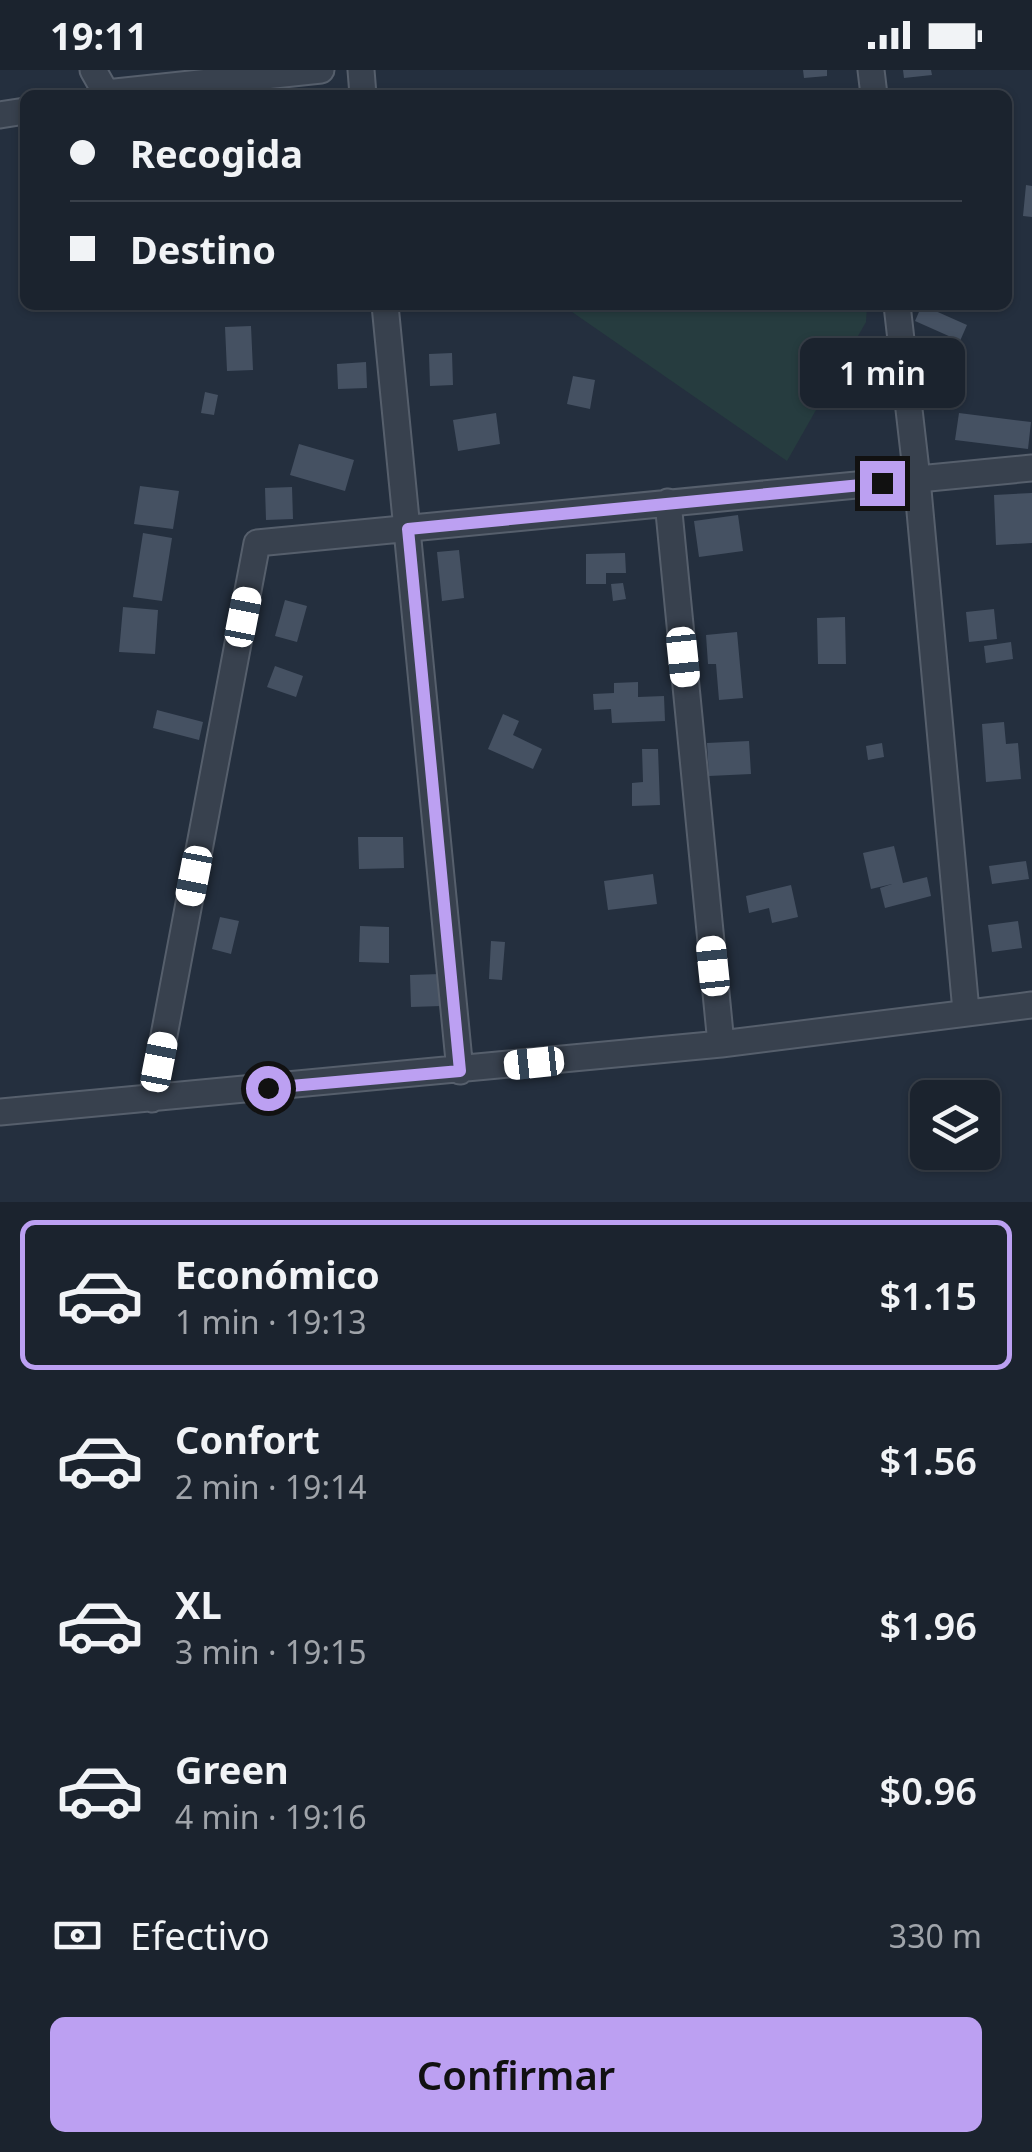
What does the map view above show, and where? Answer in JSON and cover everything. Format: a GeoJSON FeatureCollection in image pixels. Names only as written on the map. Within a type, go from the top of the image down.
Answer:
{"type":"FeatureCollection","features":[{"type":"Feature","properties":{"kind":"street"},"geometry":{"type":"LineString","coordinates":[[98,86],[321,70]]}},
{"type":"Feature","properties":{"kind":"street"},"geometry":{"type":"LineString","coordinates":[[386,310],[460,1071]]}},
{"type":"Feature","properties":{"kind":"street"},"geometry":{"type":"LineString","coordinates":[[899,310],[966,1011]]}},
{"type":"Feature","properties":{"kind":"street"},"geometry":{"type":"LineString","coordinates":[[152,1098],[257,543],[1032,468]]}},
{"type":"Feature","properties":{"kind":"street"},"geometry":{"type":"LineString","coordinates":[[668,502],[721,1044]]}},
{"type":"Feature","properties":{"kind":"street"},"geometry":{"type":"LineString","coordinates":[[0,1112],[721,1044],[1032,1004]]}},
{"type":"Feature","properties":{"kind":"green space"},"geometry":{"type":"Polygon","coordinates":[[[569,310],[867,310],[866,322],[787,461],[569,310]]]}},
{"type":"Feature","properties":{"kind":"building"},"geometry":{"type":"Polygon","coordinates":[[[803,70],[827,70],[827,76],[804,78],[803,70]]]}},
{"type":"Feature","properties":{"kind":"building"},"geometry":{"type":"Polygon","coordinates":[[[903,70],[931,70],[932,75],[904,78],[903,70]]]}},
{"type":"Feature","properties":{"kind":"building"},"geometry":{"type":"Polygon","coordinates":[[[1026,185],[1032,186],[1032,217],[1023,216],[1026,185]]]}},
{"type":"Feature","properties":{"kind":"building"},"geometry":{"type":"Polygon","coordinates":[[[920,310],[933,310],[967,325],[960,341],[915,321],[920,310]]]}},
{"type":"Feature","properties":{"kind":"building"},"geometry":{"type":"Polygon","coordinates":[[[251,326],[253,370],[227,371],[225,327],[251,326]]]}},
{"type":"Feature","properties":{"kind":"building"},"geometry":{"type":"Polygon","coordinates":[[[452,353],[453,385],[430,386],[429,354],[452,353]]]}},
{"type":"Feature","properties":{"kind":"building"},"geometry":{"type":"Polygon","coordinates":[[[366,362],[367,388],[338,389],[337,364],[366,362]]]}},
{"type":"Feature","properties":{"kind":"building"},"geometry":{"type":"Polygon","coordinates":[[[573,376],[595,380],[590,409],[567,404],[573,376]]]}},
{"type":"Feature","properties":{"kind":"building"},"geometry":{"type":"Polygon","coordinates":[[[205,392],[218,395],[214,415],[201,413],[205,392]]]}},
{"type":"Feature","properties":{"kind":"building"},"geometry":{"type":"Polygon","coordinates":[[[496,413],[500,444],[458,451],[453,420],[496,413]]]}},
{"type":"Feature","properties":{"kind":"building"},"geometry":{"type":"Polygon","coordinates":[[[959,413],[1031,422],[1028,449],[955,440],[959,413]]]}},
{"type":"Feature","properties":{"kind":"building"},"geometry":{"type":"Polygon","coordinates":[[[299,444],[354,460],[345,491],[290,475],[299,444]]]}},
{"type":"Feature","properties":{"kind":"building"},"geometry":{"type":"Polygon","coordinates":[[[140,486],[179,491],[173,529],[134,524],[140,486]]]}},
{"type":"Feature","properties":{"kind":"building"},"geometry":{"type":"Polygon","coordinates":[[[292,487],[293,519],[266,520],[265,488],[292,487]]]}},
{"type":"Feature","properties":{"kind":"building"},"geometry":{"type":"Polygon","coordinates":[[[1032,493],[1032,543],[996,545],[994,495],[1032,493]]]}},
{"type":"Feature","properties":{"kind":"building"},"geometry":{"type":"Polygon","coordinates":[[[738,515],[743,551],[699,557],[694,521],[738,515]]]}},
{"type":"Feature","properties":{"kind":"building"},"geometry":{"type":"Polygon","coordinates":[[[143,533],[172,538],[162,601],[133,597],[143,533]]]}},
{"type":"Feature","properties":{"kind":"building"},"geometry":{"type":"Polygon","coordinates":[[[459,550],[464,598],[442,601],[437,552],[459,550]]]}},
{"type":"Feature","properties":{"kind":"building"},"geometry":{"type":"Polygon","coordinates":[[[625,553],[626,573],[606,573],[606,584],[586,584],[586,554],[625,553]]]}},
{"type":"Feature","properties":{"kind":"building"},"geometry":{"type":"Polygon","coordinates":[[[623,583],[626,599],[613,601],[611,584],[623,583]]]}},
{"type":"Feature","properties":{"kind":"building"},"geometry":{"type":"Polygon","coordinates":[[[285,600],[307,606],[297,642],[275,636],[285,600]]]}},
{"type":"Feature","properties":{"kind":"building"},"geometry":{"type":"Polygon","coordinates":[[[123,607],[158,610],[155,654],[119,652],[123,607]]]}},
{"type":"Feature","properties":{"kind":"building"},"geometry":{"type":"Polygon","coordinates":[[[994,609],[997,639],[969,642],[966,612],[994,609]]]}},
{"type":"Feature","properties":{"kind":"building"},"geometry":{"type":"Polygon","coordinates":[[[845,617],[846,664],[818,664],[817,618],[845,617]]]}},
{"type":"Feature","properties":{"kind":"building"},"geometry":{"type":"Polygon","coordinates":[[[737,632],[743,698],[719,700],[716,664],[708,664],[706,635],[737,632]]]}},
{"type":"Feature","properties":{"kind":"building"},"geometry":{"type":"Polygon","coordinates":[[[1011,642],[1013,659],[986,663],[984,646],[1011,642]]]}},
{"type":"Feature","properties":{"kind":"building"},"geometry":{"type":"Polygon","coordinates":[[[275,666],[303,676],[296,697],[267,687],[275,666]]]}},
{"type":"Feature","properties":{"kind":"building"},"geometry":{"type":"Polygon","coordinates":[[[638,682],[638,697],[664,696],[665,721],[612,723],[611,709],[594,710],[593,694],[614,693],[614,683],[638,682]]]}},
{"type":"Feature","properties":{"kind":"building"},"geometry":{"type":"Polygon","coordinates":[[[157,710],[203,722],[199,740],[153,728],[157,710]]]}},
{"type":"Feature","properties":{"kind":"building"},"geometry":{"type":"Polygon","coordinates":[[[503,714],[519,721],[513,735],[542,749],[533,769],[488,749],[503,714]]]}},
{"type":"Feature","properties":{"kind":"building"},"geometry":{"type":"Polygon","coordinates":[[[1004,722],[1006,744],[1018,743],[1021,779],[986,782],[982,724],[1004,722]]]}},
{"type":"Feature","properties":{"kind":"building"},"geometry":{"type":"Polygon","coordinates":[[[749,741],[751,774],[709,776],[707,743],[749,741]]]}},
{"type":"Feature","properties":{"kind":"building"},"geometry":{"type":"Polygon","coordinates":[[[882,743],[884,757],[868,760],[866,746],[882,743]]]}},
{"type":"Feature","properties":{"kind":"building"},"geometry":{"type":"Polygon","coordinates":[[[642,749],[658,749],[660,805],[632,806],[632,783],[643,782],[642,749]]]}},
{"type":"Feature","properties":{"kind":"building"},"geometry":{"type":"Polygon","coordinates":[[[358,837],[403,837],[404,868],[359,869],[358,837]]]}},
{"type":"Feature","properties":{"kind":"building"},"geometry":{"type":"Polygon","coordinates":[[[894,846],[903,883],[927,877],[931,896],[885,908],[880,888],[892,884],[871,889],[863,853],[894,846]]]}},
{"type":"Feature","properties":{"kind":"building"},"geometry":{"type":"Polygon","coordinates":[[[1026,861],[1029,879],[992,884],[989,866],[1026,861]]]}},
{"type":"Feature","properties":{"kind":"building"},"geometry":{"type":"Polygon","coordinates":[[[653,874],[657,904],[608,910],[604,881],[653,874]]]}},
{"type":"Feature","properties":{"kind":"building"},"geometry":{"type":"Polygon","coordinates":[[[791,885],[798,917],[772,923],[769,908],[749,913],[746,896],[791,885]]]}},
{"type":"Feature","properties":{"kind":"building"},"geometry":{"type":"Polygon","coordinates":[[[220,917],[239,921],[231,954],[212,949],[220,917]]]}},
{"type":"Feature","properties":{"kind":"building"},"geometry":{"type":"Polygon","coordinates":[[[1018,921],[1022,948],[992,952],[988,925],[1018,921]]]}},
{"type":"Feature","properties":{"kind":"building"},"geometry":{"type":"Polygon","coordinates":[[[360,926],[389,927],[389,963],[359,962],[360,926]]]}},
{"type":"Feature","properties":{"kind":"building"},"geometry":{"type":"Polygon","coordinates":[[[491,941],[505,942],[502,980],[489,979],[491,941]]]}},
{"type":"Feature","properties":{"kind":"building"},"geometry":{"type":"Polygon","coordinates":[[[440,974],[441,1006],[411,1007],[410,975],[440,974]]]}},
{"type":"Feature","properties":{"kind":"route"},"geometry":{"type":"LineString","coordinates":[[268,1088],[460,1071],[408,529],[882,483]]}}]}
